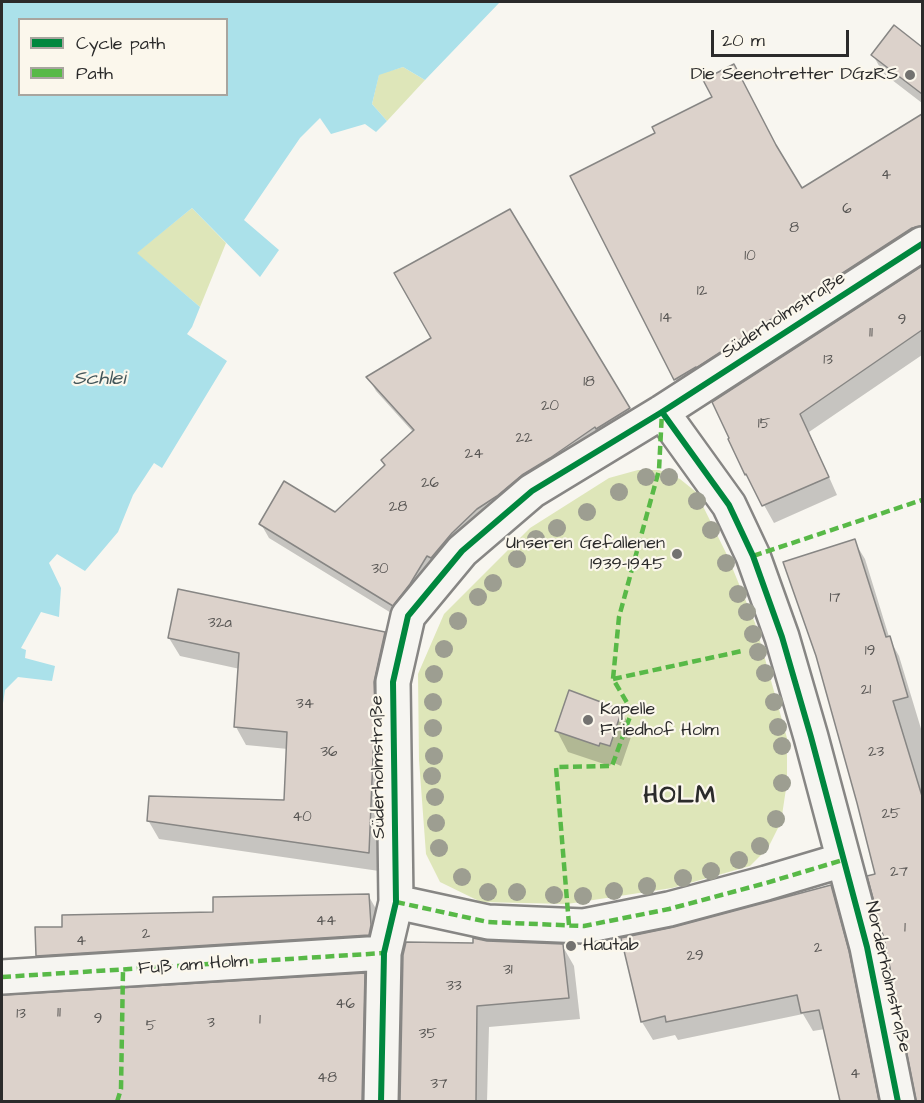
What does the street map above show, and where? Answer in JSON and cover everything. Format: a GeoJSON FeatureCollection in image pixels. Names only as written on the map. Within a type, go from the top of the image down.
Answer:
{"type":"FeatureCollection","features":[{"type":"Feature","properties":{"kind":"street","name":"Süderholmstraße"},"geometry":{"type":"LineString","coordinates":[[381,1101],[384,953],[396,902],[393,682],[408,616],[462,551],[532,492],[662,412],[922,244]]}},
{"type":"Feature","properties":{"kind":"street"},"geometry":{"type":"LineString","coordinates":[[396,902],[488,922],[584,926],[669,909],[843,860],[782,637],[753,556],[729,505],[662,412]]}},
{"type":"Feature","properties":{"kind":"street","name":"Norderholmstraße"},"geometry":{"type":"LineString","coordinates":[[843,860],[867,948],[898,1101]]}},
{"type":"Feature","properties":{"kind":"street","name":"Fuß am Holm"},"geometry":{"type":"LineString","coordinates":[[2,977],[384,953]]}},
{"type":"Feature","properties":{"kind":"green space"},"geometry":{"type":"Polygon","coordinates":[[[403,67],[425,80],[387,121],[372,104],[379,74],[403,67]]]}},
{"type":"Feature","properties":{"kind":"green space"},"geometry":{"type":"Polygon","coordinates":[[[192,208],[226,243],[200,307],[136,253],[192,208]]]}},
{"type":"Feature","properties":{"kind":"green space"},"geometry":{"type":"Polygon","coordinates":[[[638,470],[659,470],[680,479],[696,492],[727,555],[755,623],[787,738],[787,782],[781,822],[768,848],[750,866],[672,888],[567,904],[481,902],[440,882],[426,854],[419,760],[418,674],[444,614],[530,528],[609,478],[638,470]]]}},
{"type":"Feature","properties":{"kind":"water","name":"Schlei"},"geometry":{"type":"Polygon","coordinates":[[[2,2],[500,2],[425,80],[403,67],[379,75],[372,104],[387,121],[376,132],[365,124],[331,134],[320,118],[300,138],[244,220],[279,250],[260,277],[192,208],[137,253],[200,307],[187,334],[227,361],[162,468],[154,463],[133,495],[118,532],[85,571],[57,554],[49,563],[61,588],[59,617],[41,612],[21,648],[26,650],[25,658],[55,666],[52,681],[18,677],[5,690],[2,710],[2,2]]]}},
{"type":"Feature","properties":{"kind":"building","name":"Die Seenotretter DGzRS"},"geometry":{"type":"Polygon","coordinates":[[[894,25],[922,47],[922,94],[871,55],[894,25]]]}},
{"type":"Feature","properties":{"kind":"building"},"geometry":{"type":"Polygon","coordinates":[[[734,64],[776,145],[802,188],[922,114],[922,226],[912,228],[674,380],[570,176],[655,133],[652,127],[712,97],[703,80],[734,64]]]}},
{"type":"Feature","properties":{"kind":"building"},"geometry":{"type":"Polygon","coordinates":[[[510,209],[630,408],[596,429],[595,427],[522,475],[477,509],[452,533],[431,558],[427,556],[393,606],[259,524],[284,481],[335,512],[385,465],[381,460],[414,430],[366,377],[431,338],[394,273],[510,209]]]}},
{"type":"Feature","properties":{"kind":"building"},"geometry":{"type":"Polygon","coordinates":[[[922,266],[922,330],[800,414],[829,477],[762,506],[745,475],[712,402],[922,266]]]}},
{"type":"Feature","properties":{"kind":"building"},"geometry":{"type":"Polygon","coordinates":[[[855,539],[886,637],[890,636],[908,697],[893,701],[922,796],[922,1101],[916,1101],[885,943],[867,876],[875,874],[857,803],[816,656],[783,562],[855,539]]]}},
{"type":"Feature","properties":{"kind":"building"},"geometry":{"type":"Polygon","coordinates":[[[178,589],[385,632],[374,682],[369,853],[147,821],[149,796],[284,800],[287,732],[234,727],[239,653],[168,638],[178,589]]]}},
{"type":"Feature","properties":{"kind":"building","name":"Kapelle Friedhof Holm"},"geometry":{"type":"Polygon","coordinates":[[[569,690],[622,710],[610,746],[600,743],[599,746],[555,731],[569,690]]]}},
{"type":"Feature","properties":{"kind":"building"},"geometry":{"type":"Polygon","coordinates":[[[831,885],[849,951],[879,1101],[840,1101],[819,1010],[801,1013],[797,995],[666,1022],[665,1016],[641,1022],[621,938],[674,927],[831,885]]]}},
{"type":"Feature","properties":{"kind":"building"},"geometry":{"type":"Polygon","coordinates":[[[369,894],[371,925],[369,935],[36,956],[35,927],[62,927],[62,915],[213,912],[213,897],[369,894]]]}},
{"type":"Feature","properties":{"kind":"building"},"geometry":{"type":"Polygon","coordinates":[[[473,938],[487,941],[563,944],[569,998],[477,1006],[476,1101],[400,1101],[403,955],[406,942],[473,943],[473,938]]]}},
{"type":"Feature","properties":{"kind":"building"},"geometry":{"type":"Polygon","coordinates":[[[365,973],[362,1101],[2,1101],[2,995],[365,973]]]}},
{"type":"Feature","properties":{"kind":"marked path"},"geometry":{"type":"LineString","coordinates":[[569,925],[556,767],[612,766],[632,711],[613,679],[619,617],[659,470],[662,412]]}},
{"type":"Feature","properties":{"kind":"marked path"},"geometry":{"type":"LineString","coordinates":[[753,556],[922,500]]}},
{"type":"Feature","properties":{"kind":"marked path"},"geometry":{"type":"LineString","coordinates":[[613,679],[742,651]]}},
{"type":"Feature","properties":{"kind":"marked path"},"geometry":{"type":"LineString","coordinates":[[396,902],[488,922],[584,926],[669,909],[843,860]]}},
{"type":"Feature","properties":{"kind":"marked path"},"geometry":{"type":"LineString","coordinates":[[2,977],[384,953]]}},
{"type":"Feature","properties":{"kind":"marked path"},"geometry":{"type":"LineString","coordinates":[[117,1102],[121,1089],[123,970]]}},
{"type":"Feature","properties":{"kind":"cycle path"},"geometry":{"type":"LineString","coordinates":[[381,1102],[384,953],[396,902],[393,682],[408,616],[462,551],[532,491],[662,412],[922,244]]}},
{"type":"Feature","properties":{"kind":"cycle path"},"geometry":{"type":"LineString","coordinates":[[662,412],[729,505],[753,556],[782,637],[867,947],[898,1102]]}},
{"type":"Feature","properties":{"kind":"place","name":"Die Seenotretter DGzRS"},"geometry":{"type":"Point","coordinates":[910,75]}},
{"type":"Feature","properties":{"kind":"place","name":"Unseren Gefallenen 1939-1945"},"geometry":{"type":"Point","coordinates":[677,554]}},
{"type":"Feature","properties":{"kind":"place","name":"Kapelle Friedhof Holm"},"geometry":{"type":"Point","coordinates":[588,720]}},
{"type":"Feature","properties":{"kind":"place","name":"Hautab"},"geometry":{"type":"Point","coordinates":[571,946]}},
{"type":"Feature","properties":{"kind":"district","name":"HOLM"},"geometry":{"type":"Point","coordinates":[680,797]}}]}
